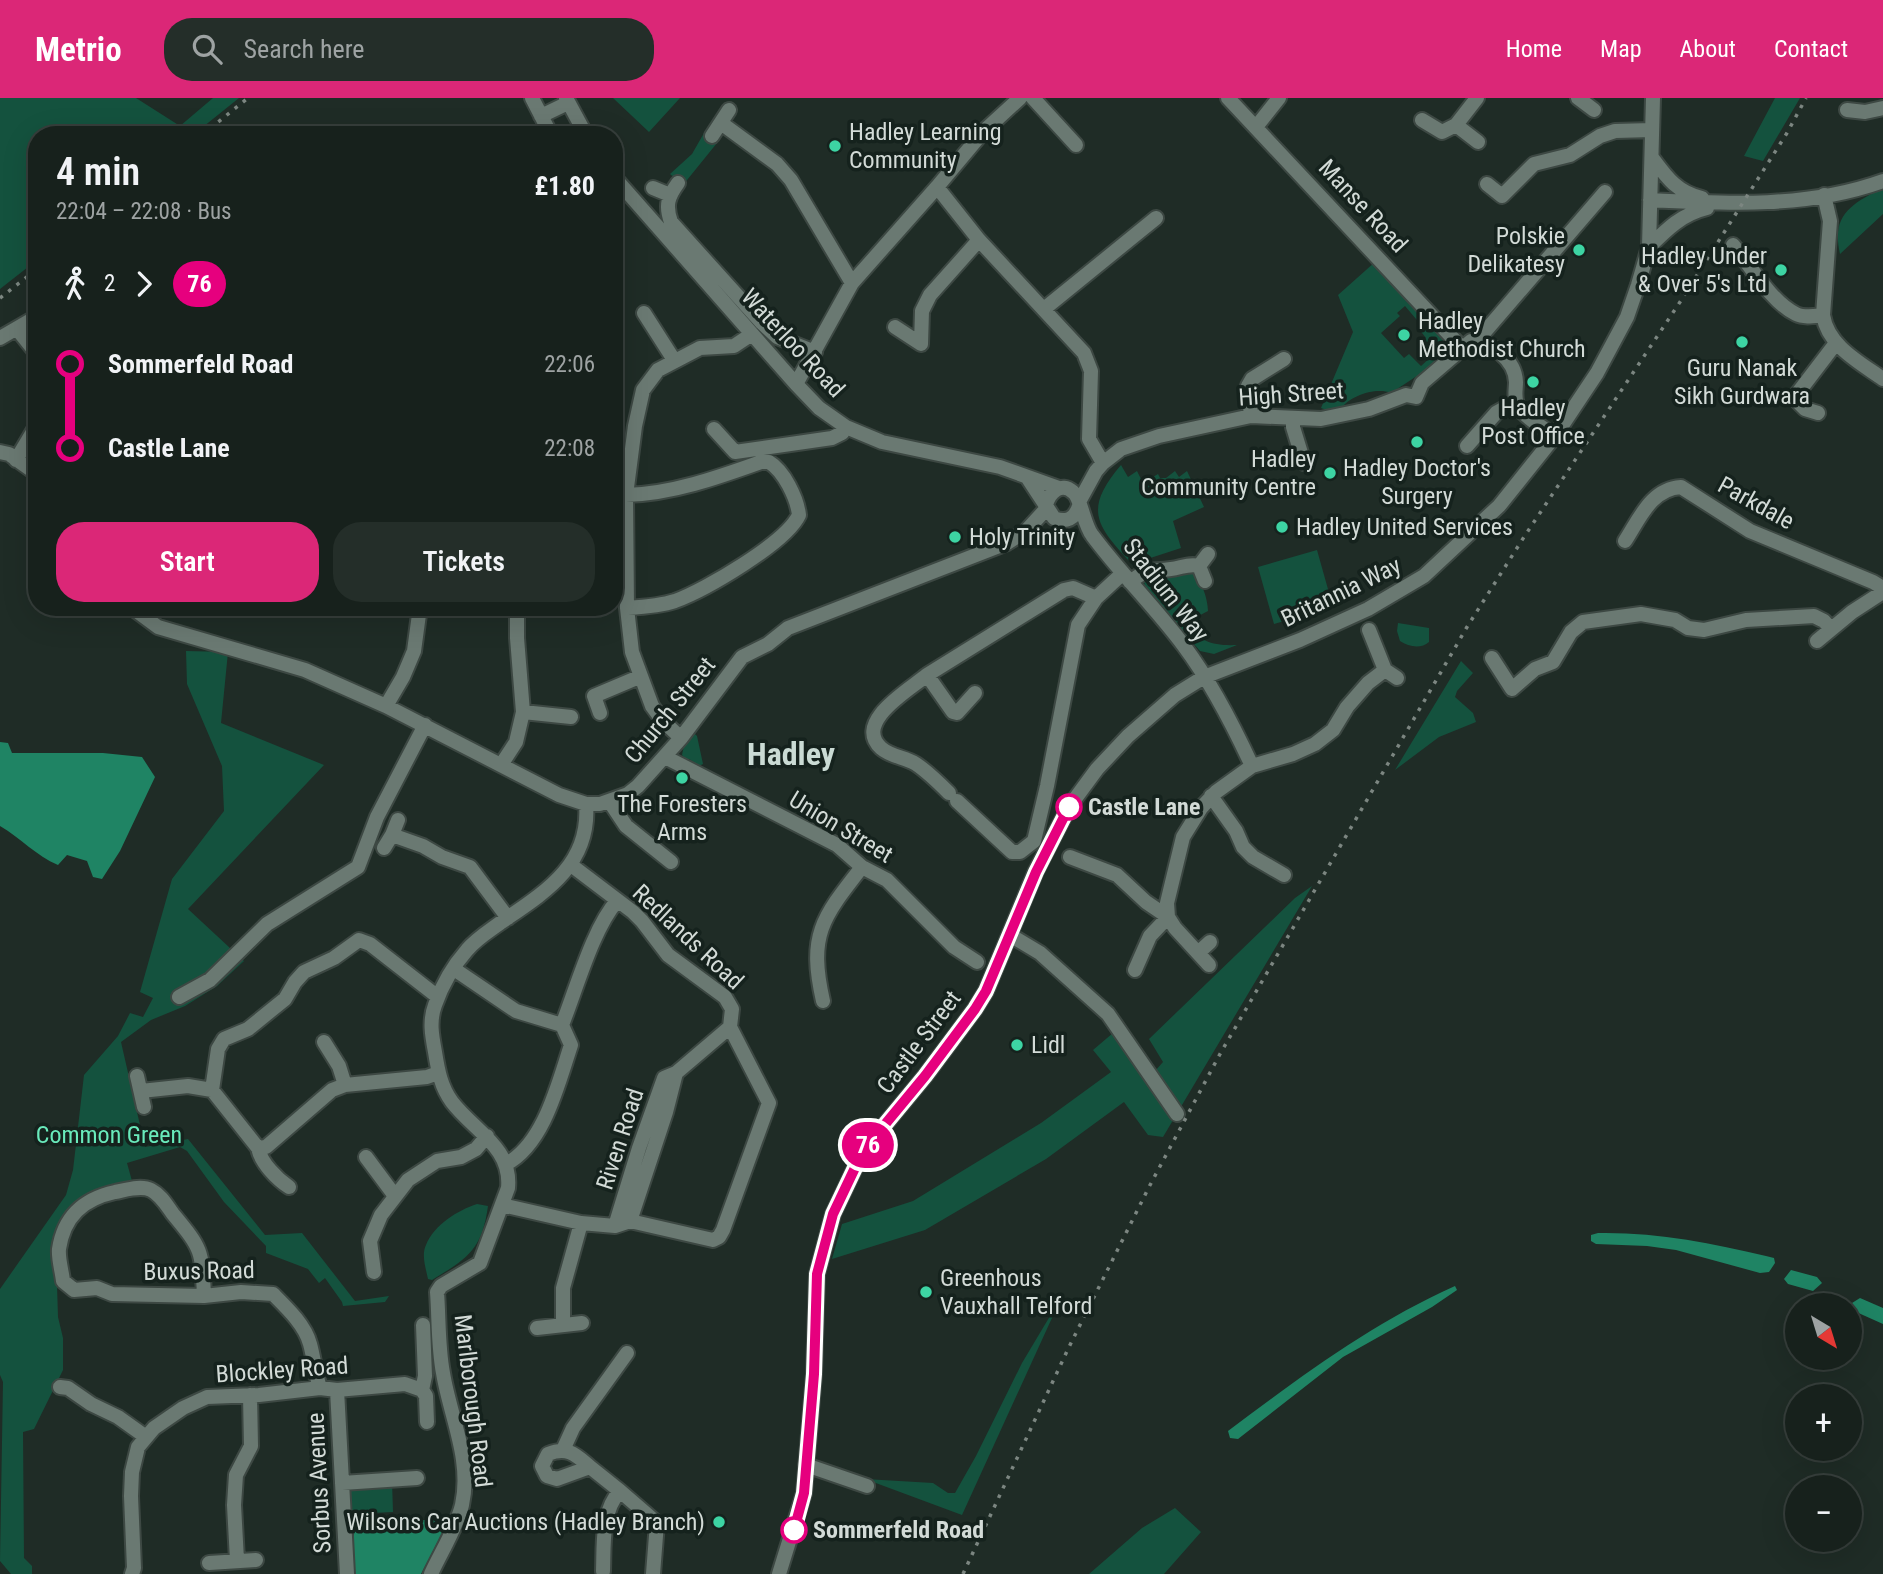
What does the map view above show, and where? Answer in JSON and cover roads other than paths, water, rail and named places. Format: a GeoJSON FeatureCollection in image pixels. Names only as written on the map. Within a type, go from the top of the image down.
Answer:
{"type":"FeatureCollection","features":[{"type":"Feature","properties":{"kind":"street"},"geometry":{"type":"LineString","coordinates":[[532,98],[546,126]]}},
{"type":"Feature","properties":{"kind":"street"},"geometry":{"type":"LineString","coordinates":[[796,384],[852,283],[983,132],[1020,98]]}},
{"type":"Feature","properties":{"kind":"street"},"geometry":{"type":"LineString","coordinates":[[1033,98],[1076,145]]}},
{"type":"Feature","properties":{"kind":"street","name":"Manse Road"},"geometry":{"type":"LineString","coordinates":[[1228,98],[1469,344]]}},
{"type":"Feature","properties":{"kind":"street"},"geometry":{"type":"LineString","coordinates":[[1256,127],[1279,98]]}},
{"type":"Feature","properties":{"kind":"street"},"geometry":{"type":"LineString","coordinates":[[1422,120],[1443,132],[1456,125],[1477,98]]}},
{"type":"Feature","properties":{"kind":"street"},"geometry":{"type":"LineString","coordinates":[[1578,98],[1594,110]]}},
{"type":"Feature","properties":{"kind":"street"},"geometry":{"type":"LineString","coordinates":[[1649,247],[1653,98]]}},
{"type":"Feature","properties":{"kind":"street"},"geometry":{"type":"LineString","coordinates":[[541,116],[567,100],[581,126]]}},
{"type":"Feature","properties":{"kind":"street"},"geometry":{"type":"LineString","coordinates":[[1847,110],[1883,108]]}},
{"type":"Feature","properties":{"kind":"street"},"geometry":{"type":"LineString","coordinates":[[712,136],[729,110]]}},
{"type":"Feature","properties":{"kind":"street"},"geometry":{"type":"LineString","coordinates":[[721,123],[777,164],[791,180],[852,283]]}},
{"type":"Feature","properties":{"kind":"street"},"geometry":{"type":"LineString","coordinates":[[1456,125],[1478,142]]}},
{"type":"Feature","properties":{"kind":"street"},"geometry":{"type":"LineString","coordinates":[[1487,184],[1502,196],[1534,164],[1570,155],[1600,136],[1615,131],[1652,131]]}},
{"type":"Feature","properties":{"kind":"street"},"geometry":{"type":"LineString","coordinates":[[1653,159],[1675,186],[1690,195],[1725,204]]}},
{"type":"Feature","properties":{"kind":"street"},"geometry":{"type":"LineString","coordinates":[[1650,200],[1767,204],[1824,195],[1883,181]]}},
{"type":"Feature","properties":{"kind":"street","name":"Waterloo Road"},"geometry":{"type":"LineString","coordinates":[[623,187],[796,384],[819,408],[846,427],[882,442],[1000,467],[1061,488]]}},
{"type":"Feature","properties":{"kind":"street"},"geometry":{"type":"LineString","coordinates":[[937,187],[979,240],[1084,353],[1091,371],[1088,439],[1100,467]]}},
{"type":"Feature","properties":{"kind":"street"},"geometry":{"type":"LineString","coordinates":[[653,188],[674,189],[666,208],[671,222],[715,274],[777,337],[815,352]]}},
{"type":"Feature","properties":{"kind":"street","name":"High Street"},"geometry":{"type":"LineString","coordinates":[[1061,488],[1100,467],[1121,449],[1159,436],[1251,416],[1321,419],[1369,409],[1406,395],[1416,397],[1422,383],[1469,344],[1605,192]]}},
{"type":"Feature","properties":{"kind":"street"},"geometry":{"type":"LineString","coordinates":[[1824,195],[1830,221],[1823,315],[1827,330],[1836,343],[1883,379]]}},
{"type":"Feature","properties":{"kind":"street"},"geometry":{"type":"LineString","coordinates":[[1649,247],[1690,212],[1725,204]]}},
{"type":"Feature","properties":{"kind":"street"},"geometry":{"type":"LineString","coordinates":[[1044,309],[1156,218]]}},
{"type":"Feature","properties":{"kind":"street"},"geometry":{"type":"LineString","coordinates":[[895,327],[920,344],[922,311],[930,295],[979,240]]}},
{"type":"Feature","properties":{"kind":"street"},"geometry":{"type":"LineString","coordinates":[[1733,244],[1762,282],[1793,313],[1806,317],[1823,315]]}},
{"type":"Feature","properties":{"kind":"street","name":"Britannia Way"},"geometry":{"type":"LineString","coordinates":[[1204,677],[1300,640],[1368,609],[1424,576],[1499,506],[1555,436],[1597,373],[1627,317],[1649,247]]}},
{"type":"Feature","properties":{"kind":"street"},"geometry":{"type":"LineString","coordinates":[[644,313],[674,360]]}},
{"type":"Feature","properties":{"kind":"street"},"geometry":{"type":"LineString","coordinates":[[0,338],[28,322]]}},
{"type":"Feature","properties":{"kind":"street"},"geometry":{"type":"LineString","coordinates":[[17,328],[28,342]]}},
{"type":"Feature","properties":{"kind":"street"},"geometry":{"type":"LineString","coordinates":[[681,738],[652,706],[639,677],[632,652],[627,608],[626,495],[635,426],[643,390],[658,370],[700,348],[734,346],[752,334]]}},
{"type":"Feature","properties":{"kind":"street"},"geometry":{"type":"LineString","coordinates":[[1818,413],[1805,409],[1794,398],[1836,343]]}},
{"type":"Feature","properties":{"kind":"street"},"geometry":{"type":"LineString","coordinates":[[1469,344],[1491,346],[1509,363],[1516,379],[1516,402],[1522,411],[1555,436]]}},
{"type":"Feature","properties":{"kind":"street"},"geometry":{"type":"LineString","coordinates":[[1251,416],[1248,386],[1252,379],[1284,359]]}},
{"type":"Feature","properties":{"kind":"street"},"geometry":{"type":"LineString","coordinates":[[1467,446],[1496,413],[1516,402]]}},
{"type":"Feature","properties":{"kind":"street"},"geometry":{"type":"LineString","coordinates":[[1293,418],[1293,427],[1304,463]]}},
{"type":"Feature","properties":{"kind":"street"},"geometry":{"type":"LineString","coordinates":[[714,429],[735,452],[832,438],[842,433],[846,427]]}},
{"type":"Feature","properties":{"kind":"street"},"geometry":{"type":"LineString","coordinates":[[16,460],[28,440]]}},
{"type":"Feature","properties":{"kind":"street"},"geometry":{"type":"LineString","coordinates":[[0,452],[28,468]]}},
{"type":"Feature","properties":{"kind":"street"},"geometry":{"type":"LineString","coordinates":[[626,495],[675,488],[761,462],[769,462],[780,472],[796,501],[799,515],[789,530],[760,553],[695,592],[664,604],[627,608]]}},
{"type":"Feature","properties":{"kind":"street","name":"High Street"},"geometry":{"type":"LineString","coordinates":[[1079,504],[1100,467]]}},
{"type":"Feature","properties":{"kind":"street"},"geometry":{"type":"LineString","coordinates":[[1027,477],[1046,506],[1054,518],[1066,520],[1077,513],[1079,504],[1073,492],[1061,488],[1048,497],[1046,506]]}},
{"type":"Feature","properties":{"kind":"street","name":"Parkdale"},"geometry":{"type":"LineString","coordinates":[[1625,541],[1657,494],[1669,488],[1681,487],[1749,531],[1878,585],[1883,592],[1817,640]]}},
{"type":"Feature","properties":{"kind":"street","name":"Stadium Way"},"geometry":{"type":"LineString","coordinates":[[1079,504],[1091,534],[1185,646],[1230,720],[1252,766]]}},
{"type":"Feature","properties":{"kind":"street","name":"Church Street"},"geometry":{"type":"LineString","coordinates":[[143,616],[158,627],[305,670],[425,725],[559,795],[586,804],[610,802],[638,786],[665,757],[742,657],[768,644],[788,628],[1007,543],[1026,531],[1046,506]]}},
{"type":"Feature","properties":{"kind":"street","name":"Stadium Way"},"geometry":{"type":"LineString","coordinates":[[1066,520],[1091,534]]}},
{"type":"Feature","properties":{"kind":"street"},"geometry":{"type":"LineString","coordinates":[[1096,598],[1073,589],[1064,590],[927,675],[875,721],[873,733],[881,748],[915,763],[1012,852],[1020,852],[1034,841],[1078,625],[1096,598],[1127,578],[1153,569],[1173,569],[1203,560],[1205,581]]}},
{"type":"Feature","properties":{"kind":"street"},"geometry":{"type":"LineString","coordinates":[[1492,658],[1511,689],[1535,669],[1553,662],[1571,632],[1583,622],[1641,614],[1675,620],[1689,628],[1704,630],[1746,620],[1814,616],[1824,621],[1831,629]]}},
{"type":"Feature","properties":{"kind":"street"},"geometry":{"type":"LineString","coordinates":[[386,706],[414,651],[419,616]]}},
{"type":"Feature","properties":{"kind":"street"},"geometry":{"type":"LineString","coordinates":[[500,765],[516,742],[523,712],[517,616]]}},
{"type":"Feature","properties":{"kind":"street"},"geometry":{"type":"LineString","coordinates":[[1209,965],[1175,928],[1168,916],[1167,903],[1183,837],[1211,796],[1252,766],[1293,754],[1315,744],[1333,730],[1347,707],[1368,683],[1391,674],[1369,630]]}},
{"type":"Feature","properties":{"kind":"street"},"geometry":{"type":"LineString","coordinates":[[927,675],[953,712],[957,713],[975,693]]}},
{"type":"Feature","properties":{"kind":"street"},"geometry":{"type":"LineString","coordinates":[[600,713],[594,696],[639,677]]}},
{"type":"Feature","properties":{"kind":"street","name":"Castle Street"},"geometry":{"type":"LineString","coordinates":[[779,1574],[804,1493],[814,1374],[817,1274],[833,1214],[863,1151],[925,1076],[975,1009],[1036,872],[1069,807],[1097,769],[1128,736],[1175,695],[1204,677]]}},
{"type":"Feature","properties":{"kind":"street"},"geometry":{"type":"LineString","coordinates":[[523,712],[571,716]]}},
{"type":"Feature","properties":{"kind":"street"},"geometry":{"type":"LineString","coordinates":[[179,997],[210,980],[267,924],[358,867],[377,817],[425,725]]}},
{"type":"Feature","properties":{"kind":"street","name":"Union Street"},"geometry":{"type":"LineString","coordinates":[[665,757],[837,845],[862,867],[887,880],[954,947],[976,962]]}},
{"type":"Feature","properties":{"kind":"street"},"geometry":{"type":"LineString","coordinates":[[1211,796],[1236,831],[1242,846],[1253,857],[1284,874]]}},
{"type":"Feature","properties":{"kind":"street"},"geometry":{"type":"LineString","coordinates":[[610,802],[626,826],[671,862]]}},
{"type":"Feature","properties":{"kind":"street"},"geometry":{"type":"LineString","coordinates":[[454,969],[516,1011],[557,1024],[571,1045],[549,1110],[527,1150],[506,1164],[487,1136],[453,1103],[442,1086],[431,1027],[444,982],[468,948],[556,882],[571,865],[579,853],[584,836],[586,804]]}},
{"type":"Feature","properties":{"kind":"street"},"geometry":{"type":"LineString","coordinates":[[384,848],[393,835],[398,820]]}},
{"type":"Feature","properties":{"kind":"street"},"geometry":{"type":"LineString","coordinates":[[393,835],[423,846],[442,858],[470,867],[508,918]]}},
{"type":"Feature","properties":{"kind":"street"},"geometry":{"type":"LineString","coordinates":[[1070,857],[1117,874],[1146,902],[1168,916]]}},
{"type":"Feature","properties":{"kind":"street","name":"Redlands Road"},"geometry":{"type":"LineString","coordinates":[[571,865],[614,905],[642,921],[668,956],[725,997],[733,1009],[730,1027],[769,1103],[719,1237],[713,1240],[630,1221]]}},
{"type":"Feature","properties":{"kind":"street"},"geometry":{"type":"LineString","coordinates":[[823,1001],[817,975],[817,942],[831,907],[862,867]]}},
{"type":"Feature","properties":{"kind":"street"},"geometry":{"type":"LineString","coordinates":[[557,1024],[614,905]]}},
{"type":"Feature","properties":{"kind":"street"},"geometry":{"type":"LineString","coordinates":[[1135,970],[1150,936],[1168,916]]}},
{"type":"Feature","properties":{"kind":"street"},"geometry":{"type":"LineString","coordinates":[[1010,935],[1040,953],[1108,1014],[1177,1114]]}},
{"type":"Feature","properties":{"kind":"street"},"geometry":{"type":"LineString","coordinates":[[212,1090],[218,1049],[225,1039],[247,1029],[285,999],[304,972],[334,958],[359,940],[370,944],[438,997]]}},
{"type":"Feature","properties":{"kind":"street"},"geometry":{"type":"LineString","coordinates":[[1199,952],[1210,942]]}},
{"type":"Feature","properties":{"kind":"street","name":"Riven Road"},"geometry":{"type":"LineString","coordinates":[[615,1226],[664,1078],[676,1073],[730,1027]]}},
{"type":"Feature","properties":{"kind":"street"},"geometry":{"type":"LineString","coordinates":[[324,1042],[339,1066],[345,1085]]}},
{"type":"Feature","properties":{"kind":"street"},"geometry":{"type":"LineString","coordinates":[[258,1148],[266,1147],[322,1097],[345,1085],[427,1077],[438,1073]]}},
{"type":"Feature","properties":{"kind":"street","name":"Riven Road"},"geometry":{"type":"LineString","coordinates":[[630,1221],[676,1073]]}},
{"type":"Feature","properties":{"kind":"street"},"geometry":{"type":"LineString","coordinates":[[137,1076],[145,1107]]}},
{"type":"Feature","properties":{"kind":"street"},"geometry":{"type":"LineString","coordinates":[[141,1091],[188,1086],[212,1090],[258,1148],[259,1154],[279,1180],[289,1187]]}},
{"type":"Feature","properties":{"kind":"street"},"geometry":{"type":"LineString","coordinates":[[374,1272],[370,1241],[381,1215],[408,1180],[437,1161],[476,1149],[487,1136]]}},
{"type":"Feature","properties":{"kind":"street"},"geometry":{"type":"LineString","coordinates":[[366,1157],[396,1196]]}},
{"type":"Feature","properties":{"kind":"street","name":"Marlborough Road"},"geometry":{"type":"LineString","coordinates":[[431,1574],[457,1522],[464,1484],[460,1443],[443,1373],[437,1292],[441,1286],[480,1263],[508,1188],[506,1164]]}},
{"type":"Feature","properties":{"kind":"street","name":"Buxus Road"},"geometry":{"type":"LineString","coordinates":[[204,1296],[202,1256],[196,1242],[158,1195],[149,1189],[130,1189],[90,1199],[75,1212],[64,1233],[59,1252],[63,1281],[74,1290],[97,1288],[112,1294],[204,1296],[240,1292],[273,1294],[303,1329],[310,1343],[320,1388]]}},
{"type":"Feature","properties":{"kind":"street"},"geometry":{"type":"LineString","coordinates":[[502,1205],[581,1223],[615,1226],[630,1221]]}},
{"type":"Feature","properties":{"kind":"street"},"geometry":{"type":"LineString","coordinates":[[563,1325],[563,1289],[581,1223]]}},
{"type":"Feature","properties":{"kind":"street"},"geometry":{"type":"LineString","coordinates":[[537,1328],[582,1323]]}},
{"type":"Feature","properties":{"kind":"street"},"geometry":{"type":"LineString","coordinates":[[423,1325],[425,1376],[422,1390],[426,1396],[427,1422]]}},
{"type":"Feature","properties":{"kind":"street"},"geometry":{"type":"LineString","coordinates":[[563,1450],[573,1428],[627,1353]]}},
{"type":"Feature","properties":{"kind":"street","name":"Blockley Road"},"geometry":{"type":"LineString","coordinates":[[132,1574],[132,1472],[138,1447],[154,1427],[183,1408],[207,1398],[320,1388],[337,1390],[405,1384],[422,1390]]}},
{"type":"Feature","properties":{"kind":"street"},"geometry":{"type":"LineString","coordinates":[[60,1387],[68,1388],[91,1404],[118,1417],[146,1437]]}},
{"type":"Feature","properties":{"kind":"street","name":"Sorbus Avenue"},"geometry":{"type":"LineString","coordinates":[[337,1390],[347,1574]]}},
{"type":"Feature","properties":{"kind":"street"},"geometry":{"type":"LineString","coordinates":[[237,1560],[234,1505],[236,1475],[251,1446],[250,1395]]}},
{"type":"Feature","properties":{"kind":"street"},"geometry":{"type":"LineString","coordinates":[[590,1467],[557,1479],[547,1476],[542,1466],[548,1454],[563,1450],[574,1453],[657,1523],[653,1574]]}},
{"type":"Feature","properties":{"kind":"street"},"geometry":{"type":"LineString","coordinates":[[806,1465],[867,1486]]}},
{"type":"Feature","properties":{"kind":"street"},"geometry":{"type":"LineString","coordinates":[[342,1483],[416,1478]]}},
{"type":"Feature","properties":{"kind":"street"},"geometry":{"type":"LineString","coordinates":[[603,1571],[607,1517],[613,1498],[620,1491]]}},
{"type":"Feature","properties":{"kind":"street"},"geometry":{"type":"LineString","coordinates":[[209,1563],[256,1560]]}},
{"type":"Feature","properties":{"kind":"railway"},"geometry":{"type":"LineString","coordinates":[[213,126],[248,98]]}},
{"type":"Feature","properties":{"kind":"railway"},"geometry":{"type":"LineString","coordinates":[[963,1574],[1068,1349],[1149,1187],[1220,1054],[1467,627],[1680,302],[1787,133],[1806,98]]}},
{"type":"Feature","properties":{"kind":"railway"},"geometry":{"type":"LineString","coordinates":[[0,298],[28,276]]}},
{"type":"Feature","properties":{"kind":"place","name":"Hadley Learning Community"},"geometry":{"type":"Point","coordinates":[835,146]}},
{"type":"Feature","properties":{"kind":"place","name":"Polskie Delikatesy"},"geometry":{"type":"Point","coordinates":[1579,250]}},
{"type":"Feature","properties":{"kind":"place","name":"Hadley Under & Over 5's Ltd"},"geometry":{"type":"Point","coordinates":[1781,270]}},
{"type":"Feature","properties":{"kind":"place","name":"Hadley Methodist Church"},"geometry":{"type":"Point","coordinates":[1404,335]}},
{"type":"Feature","properties":{"kind":"place","name":"Guru Nanak Sikh Gurdwara"},"geometry":{"type":"Point","coordinates":[1742,342]}},
{"type":"Feature","properties":{"kind":"place","name":"Hadley Post Office"},"geometry":{"type":"Point","coordinates":[1533,382]}},
{"type":"Feature","properties":{"kind":"place","name":"Hadley Doctor's Surgery"},"geometry":{"type":"Point","coordinates":[1417,442]}},
{"type":"Feature","properties":{"kind":"place","name":"Hadley Community Centre"},"geometry":{"type":"Point","coordinates":[1330,473]}},
{"type":"Feature","properties":{"kind":"place","name":"Hadley United Services"},"geometry":{"type":"Point","coordinates":[1282,527]}},
{"type":"Feature","properties":{"kind":"place","name":"Holy Trinity"},"geometry":{"type":"Point","coordinates":[955,537]}},
{"type":"Feature","properties":{"kind":"place","name":"The Foresters Arms"},"geometry":{"type":"Point","coordinates":[682,778]}},
{"type":"Feature","properties":{"kind":"place","name":"Castle Lane"},"geometry":{"type":"Point","coordinates":[1069,807]}},
{"type":"Feature","properties":{"kind":"place","name":"Lidl"},"geometry":{"type":"Point","coordinates":[1017,1045]}},
{"type":"Feature","properties":{"kind":"place","name":"Greenhous Vauxhall Telford"},"geometry":{"type":"Point","coordinates":[926,1292]}},
{"type":"Feature","properties":{"kind":"place","name":"Wilsons Car Auctions (Hadley Branch)"},"geometry":{"type":"Point","coordinates":[719,1522]}},
{"type":"Feature","properties":{"kind":"place","name":"Sommerfeld Road"},"geometry":{"type":"Point","coordinates":[794,1530]}},
{"type":"Feature","properties":{"kind":"district","name":"Hadley"},"geometry":{"type":"Point","coordinates":[791,754]}},
{"type":"Feature","properties":{"kind":"park label","name":"Common Green"},"geometry":{"type":"Point","coordinates":[109,1135]}}]}
